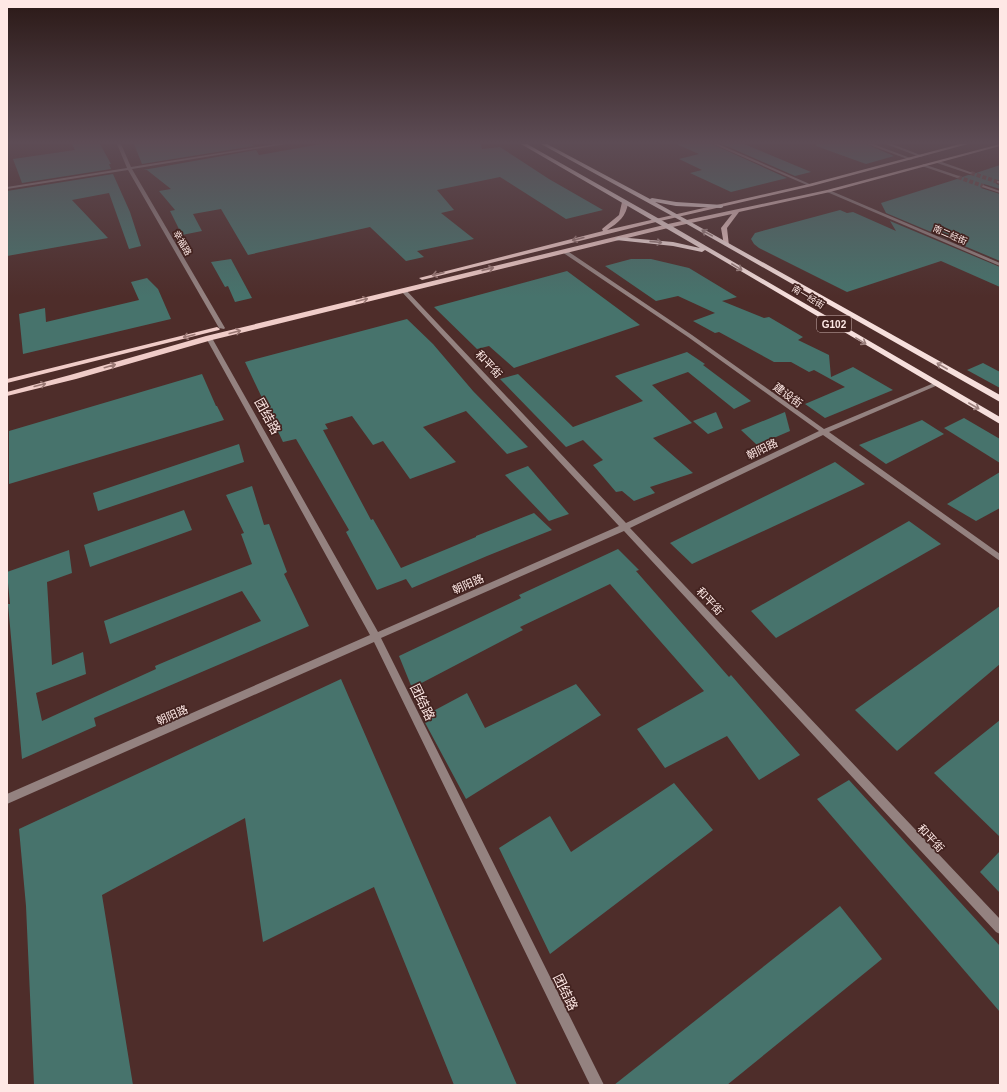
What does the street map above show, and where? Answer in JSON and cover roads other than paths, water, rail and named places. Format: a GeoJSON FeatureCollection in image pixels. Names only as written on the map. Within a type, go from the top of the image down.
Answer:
{"type":"FeatureCollection","features":[{"type":"Feature","properties":{"kind":"highway","name":"G102"},"geometry":{"type":"LineString","coordinates":[[613,195],[668,226]]}},
{"type":"Feature","properties":{"kind":"highway","name":"G102"},"geometry":{"type":"LineString","coordinates":[[636,195],[687,222]]}},
{"type":"Feature","properties":{"kind":"highway"},"geometry":{"type":"LineString","coordinates":[[642,198],[676,204],[721,206]]}},
{"type":"Feature","properties":{"kind":"highway","name":"南一经街"},"geometry":{"type":"LineString","coordinates":[[687,222],[1000,399]]}},
{"type":"Feature","properties":{"kind":"highway","name":"南一经街"},"geometry":{"type":"LineString","coordinates":[[668,226],[1000,422]]}},
{"type":"Feature","properties":{"kind":"highway"},"geometry":{"type":"LineString","coordinates":[[618,239],[673,244],[716,255]]}},
{"type":"Feature","properties":{"kind":"main road"},"geometry":{"type":"LineString","coordinates":[[7,381],[597,234],[768,195]]}},
{"type":"Feature","properties":{"kind":"main road"},"geometry":{"type":"LineString","coordinates":[[7,394],[73,377],[209,338],[668,226],[811,195]]}},
{"type":"Feature","properties":{"kind":"main road"},"geometry":{"type":"LineString","coordinates":[[597,234],[616,222],[626,209],[625,202]]}},
{"type":"Feature","properties":{"kind":"main road"},"geometry":{"type":"LineString","coordinates":[[727,245],[724,228],[736,212]]}},
{"type":"Feature","properties":{"kind":"street","name":"幸福路"},"geometry":{"type":"LineString","coordinates":[[145,195],[222,328]]}},
{"type":"Feature","properties":{"kind":"street","name":"南二经街"},"geometry":{"type":"LineString","coordinates":[[837,195],[1000,265]]}},
{"type":"Feature","properties":{"kind":"street","name":"建设街"},"geometry":{"type":"LineString","coordinates":[[564,251],[690,336],[1000,558]]}},
{"type":"Feature","properties":{"kind":"street","name":"和平街"},"geometry":{"type":"LineString","coordinates":[[403,290],[1000,928]]}},
{"type":"Feature","properties":{"kind":"street","name":"团结路"},"geometry":{"type":"LineString","coordinates":[[209,338],[376,637],[597,1085]]}},
{"type":"Feature","properties":{"kind":"street","name":"朝阳路"},"geometry":{"type":"LineString","coordinates":[[7,799],[625,527],[823,432],[936,384]]}}]}
